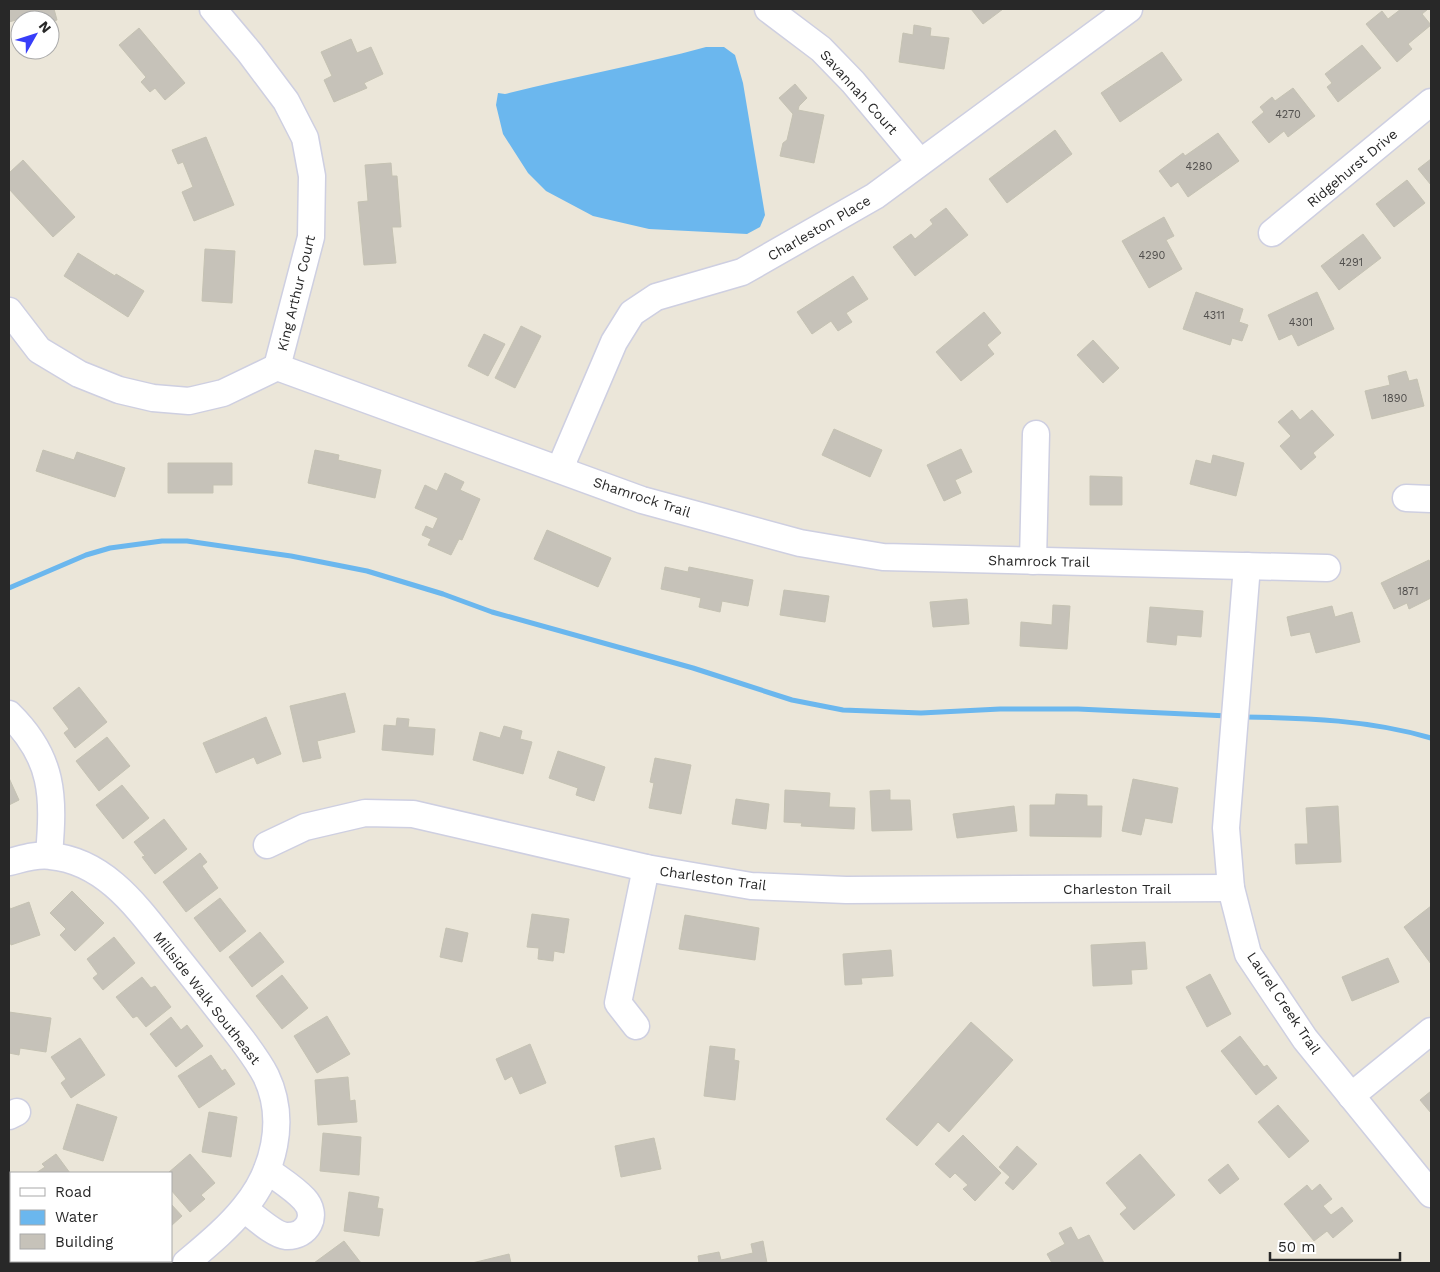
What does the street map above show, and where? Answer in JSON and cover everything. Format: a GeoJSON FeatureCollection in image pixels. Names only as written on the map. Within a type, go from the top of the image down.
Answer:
{"type":"FeatureCollection","features":[{"type":"Feature","properties":{"kind":"street","name":"King Arthur Court"},"geometry":{"type":"LineString","coordinates":[[213,9],[250,53],[286,101],[305,138],[312,176],[311,237],[277,367]]}},
{"type":"Feature","properties":{"kind":"street","name":"Savannah Court"},"geometry":{"type":"LineString","coordinates":[[768,9],[821,49],[854,82],[920,162]]}},
{"type":"Feature","properties":{"kind":"street","name":"Charleston Place"},"geometry":{"type":"LineString","coordinates":[[564,470],[564,459],[614,342],[632,313],[656,297],[742,272],[875,196],[1129,9]]}},
{"type":"Feature","properties":{"kind":"street","name":"Ridgehurst Drive"},"geometry":{"type":"LineString","coordinates":[[1272,234],[1431,102]]}},
{"type":"Feature","properties":{"kind":"street"},"geometry":{"type":"LineString","coordinates":[[9,311],[39,350],[79,374],[119,390],[153,398],[189,401],[223,393],[277,367]]}},
{"type":"Feature","properties":{"kind":"street","name":"Shamrock Trail"},"geometry":{"type":"LineString","coordinates":[[277,367],[642,500],[800,543],[883,557],[1327,568]]}},
{"type":"Feature","properties":{"kind":"street"},"geometry":{"type":"LineString","coordinates":[[1033,561],[1036,434]]}},
{"type":"Feature","properties":{"kind":"street","name":"Laurel Creek Trail"},"geometry":{"type":"LineString","coordinates":[[1247,566],[1226,828],[1231,888],[1248,954],[1305,1040],[1431,1194]]}},
{"type":"Feature","properties":{"kind":"street"},"geometry":{"type":"LineString","coordinates":[[9,714],[30,739],[40,755],[47,773],[53,818],[49,855]]}},
{"type":"Feature","properties":{"kind":"street","name":"Charleston Trail"},"geometry":{"type":"LineString","coordinates":[[267,845],[306,827],[365,813],[413,814],[646,868],[750,886],[846,890],[1231,888]]}},
{"type":"Feature","properties":{"kind":"street","name":"Millside Walk Southeast"},"geometry":{"type":"LineString","coordinates":[[9,862],[28,857],[49,855],[79,863],[92,869],[118,887],[144,916],[256,1058],[266,1077],[273,1096],[276,1112],[274,1145],[267,1170],[244,1209],[186,1263]]}},
{"type":"Feature","properties":{"kind":"street"},"geometry":{"type":"LineString","coordinates":[[636,1026],[618,1002],[646,868]]}},
{"type":"Feature","properties":{"kind":"street"},"geometry":{"type":"LineString","coordinates":[[1351,1096],[1431,1031]]}},
{"type":"Feature","properties":{"kind":"street"},"geometry":{"type":"LineString","coordinates":[[244,1209],[278,1234],[288,1236],[305,1229],[310,1222],[312,1215],[304,1199],[267,1170]]}},
{"type":"Feature","properties":{"kind":"water"},"geometry":{"type":"Polygon","coordinates":[[[706,47],[724,47],[735,55],[743,83],[765,215],[760,227],[747,234],[649,229],[593,216],[546,191],[528,173],[503,134],[496,105],[498,93],[505,94],[706,47]]]}},
{"type":"Feature","properties":{"kind":"building"},"geometry":{"type":"Polygon","coordinates":[[[9,9],[54,9],[10,10],[9,22],[9,9]]]}},
{"type":"Feature","properties":{"kind":"building"},"geometry":{"type":"Polygon","coordinates":[[[971,9],[1003,9],[983,24],[971,9]]]}},
{"type":"Feature","properties":{"kind":"building"},"geometry":{"type":"Polygon","coordinates":[[[1401,9],[1428,9],[1422,14],[1431,25],[1408,44],[1412,49],[1397,62],[1366,24],[1382,11],[1388,19],[1401,9]]]}},
{"type":"Feature","properties":{"kind":"building"},"geometry":{"type":"Polygon","coordinates":[[[914,25],[931,28],[930,36],[949,38],[944,69],[899,62],[903,33],[913,35],[914,25]]]}},
{"type":"Feature","properties":{"kind":"building"},"geometry":{"type":"Polygon","coordinates":[[[139,28],[185,83],[165,100],[155,88],[150,92],[141,82],[146,77],[119,45],[139,28]]]}},
{"type":"Feature","properties":{"kind":"building"},"geometry":{"type":"Polygon","coordinates":[[[351,39],[357,53],[371,47],[383,74],[364,83],[367,88],[334,102],[324,80],[332,76],[321,52],[351,39]]]}},
{"type":"Feature","properties":{"kind":"building"},"geometry":{"type":"Polygon","coordinates":[[[1362,45],[1381,68],[1338,102],[1327,87],[1332,83],[1325,74],[1362,45]]]}},
{"type":"Feature","properties":{"kind":"building"},"geometry":{"type":"Polygon","coordinates":[[[1162,52],[1182,80],[1120,122],[1101,93],[1162,52]]]}},
{"type":"Feature","properties":{"kind":"building"},"geometry":{"type":"Polygon","coordinates":[[[795,84],[807,98],[799,106],[798,110],[824,115],[814,163],[780,156],[783,143],[787,140],[793,114],[779,98],[795,84]]]}},
{"type":"Feature","properties":{"kind":"building"},"geometry":{"type":"Polygon","coordinates":[[[1293,88],[1315,116],[1288,137],[1284,131],[1269,143],[1252,122],[1264,112],[1260,107],[1272,97],[1275,101],[1293,88]]]}},
{"type":"Feature","properties":{"kind":"building"},"geometry":{"type":"Polygon","coordinates":[[[1055,130],[1072,154],[1007,203],[989,179],[1055,130]]]}},
{"type":"Feature","properties":{"kind":"building"},"geometry":{"type":"Polygon","coordinates":[[[1218,133],[1239,161],[1188,197],[1178,182],[1171,187],[1159,171],[1183,153],[1185,156],[1218,133]]]}},
{"type":"Feature","properties":{"kind":"building"},"geometry":{"type":"Polygon","coordinates":[[[206,137],[234,205],[194,221],[182,192],[193,187],[183,162],[178,164],[172,150],[206,137]]]}},
{"type":"Feature","properties":{"kind":"building"},"geometry":{"type":"Polygon","coordinates":[[[1431,159],[1431,185],[1418,169],[1431,159]]]}},
{"type":"Feature","properties":{"kind":"building"},"geometry":{"type":"Polygon","coordinates":[[[23,160],[75,217],[53,237],[9,189],[9,173],[23,160]]]}},
{"type":"Feature","properties":{"kind":"building"},"geometry":{"type":"Polygon","coordinates":[[[391,163],[392,176],[397,176],[401,227],[392,227],[396,263],[364,265],[358,202],[368,201],[365,165],[391,163]]]}},
{"type":"Feature","properties":{"kind":"building"},"geometry":{"type":"Polygon","coordinates":[[[1407,180],[1425,203],[1394,227],[1376,204],[1407,180]]]}},
{"type":"Feature","properties":{"kind":"building"},"geometry":{"type":"Polygon","coordinates":[[[946,208],[968,235],[915,276],[893,247],[911,234],[915,239],[933,224],[930,220],[946,208]]]}},
{"type":"Feature","properties":{"kind":"building"},"geometry":{"type":"Polygon","coordinates":[[[1164,217],[1174,236],[1166,240],[1182,269],[1149,288],[1122,241],[1164,217]]]}},
{"type":"Feature","properties":{"kind":"building"},"geometry":{"type":"Polygon","coordinates":[[[1363,234],[1381,258],[1339,290],[1321,266],[1363,234]]]}},
{"type":"Feature","properties":{"kind":"building"},"geometry":{"type":"Polygon","coordinates":[[[205,249],[235,251],[232,303],[202,301],[205,249]]]}},
{"type":"Feature","properties":{"kind":"building"},"geometry":{"type":"Polygon","coordinates":[[[78,253],[144,291],[128,317],[64,276],[78,253]]]}},
{"type":"Feature","properties":{"kind":"building"},"geometry":{"type":"Polygon","coordinates":[[[853,276],[868,299],[846,313],[852,322],[838,331],[831,321],[812,334],[797,312],[853,276]]]}},
{"type":"Feature","properties":{"kind":"building"},"geometry":{"type":"Polygon","coordinates":[[[1196,292],[1243,309],[1239,322],[1248,325],[1242,341],[1232,338],[1230,345],[1183,329],[1196,292]]]}},
{"type":"Feature","properties":{"kind":"building"},"geometry":{"type":"Polygon","coordinates":[[[1317,292],[1334,329],[1298,346],[1292,334],[1279,340],[1268,315],[1317,292]]]}},
{"type":"Feature","properties":{"kind":"building"},"geometry":{"type":"Polygon","coordinates":[[[984,312],[1001,333],[987,345],[994,354],[961,381],[936,352],[984,312]]]}},
{"type":"Feature","properties":{"kind":"building"},"geometry":{"type":"Polygon","coordinates":[[[521,326],[541,336],[515,388],[495,378],[521,326]]]}},
{"type":"Feature","properties":{"kind":"building"},"geometry":{"type":"Polygon","coordinates":[[[484,334],[505,344],[488,376],[468,366],[484,334]]]}},
{"type":"Feature","properties":{"kind":"building"},"geometry":{"type":"Polygon","coordinates":[[[1093,340],[1119,368],[1103,383],[1077,355],[1093,340]]]}},
{"type":"Feature","properties":{"kind":"building"},"geometry":{"type":"Polygon","coordinates":[[[1406,371],[1409,381],[1417,379],[1424,406],[1372,419],[1365,391],[1390,385],[1388,376],[1406,371]]]}},
{"type":"Feature","properties":{"kind":"building"},"geometry":{"type":"Polygon","coordinates":[[[1292,410],[1300,420],[1312,410],[1334,435],[1313,453],[1316,457],[1301,470],[1280,446],[1291,436],[1278,422],[1292,410]]]}},
{"type":"Feature","properties":{"kind":"building"},"geometry":{"type":"Polygon","coordinates":[[[834,429],[882,450],[870,477],[822,455],[834,429]]]}},
{"type":"Feature","properties":{"kind":"building"},"geometry":{"type":"Polygon","coordinates":[[[961,449],[972,472],[955,480],[961,493],[944,501],[927,465],[961,449]]]}},
{"type":"Feature","properties":{"kind":"building"},"geometry":{"type":"Polygon","coordinates":[[[43,450],[74,460],[77,452],[125,468],[115,497],[36,471],[43,450]]]}},
{"type":"Feature","properties":{"kind":"building"},"geometry":{"type":"Polygon","coordinates":[[[315,450],[339,455],[338,460],[381,470],[375,498],[308,483],[315,450]]]}},
{"type":"Feature","properties":{"kind":"building"},"geometry":{"type":"Polygon","coordinates":[[[1213,455],[1244,463],[1236,496],[1190,484],[1196,460],[1211,464],[1213,455]]]}},
{"type":"Feature","properties":{"kind":"building"},"geometry":{"type":"Polygon","coordinates":[[[168,463],[232,463],[232,485],[213,485],[213,493],[168,493],[168,463]]]}},
{"type":"Feature","properties":{"kind":"building"},"geometry":{"type":"Polygon","coordinates":[[[445,473],[464,482],[460,490],[480,499],[462,540],[459,539],[451,555],[428,545],[431,539],[422,535],[426,526],[433,529],[438,518],[415,508],[425,485],[437,491],[445,473]]]}},
{"type":"Feature","properties":{"kind":"building"},"geometry":{"type":"Polygon","coordinates":[[[1090,476],[1122,477],[1122,505],[1090,505],[1090,476]]]}},
{"type":"Feature","properties":{"kind":"building"},"geometry":{"type":"Polygon","coordinates":[[[547,530],[611,558],[598,587],[534,559],[547,530]]]}},
{"type":"Feature","properties":{"kind":"building"},"geometry":{"type":"Polygon","coordinates":[[[1429,560],[1431,565],[1431,598],[1409,609],[1407,603],[1394,609],[1381,583],[1429,560]]]}},
{"type":"Feature","properties":{"kind":"building"},"geometry":{"type":"Polygon","coordinates":[[[665,567],[688,572],[689,567],[753,580],[748,606],[722,601],[720,612],[699,607],[701,598],[661,589],[665,567]]]}},
{"type":"Feature","properties":{"kind":"building"},"geometry":{"type":"Polygon","coordinates":[[[784,590],[829,596],[825,622],[780,615],[784,590]]]}},
{"type":"Feature","properties":{"kind":"building"},"geometry":{"type":"Polygon","coordinates":[[[967,599],[969,624],[933,627],[930,602],[967,599]]]}},
{"type":"Feature","properties":{"kind":"building"},"geometry":{"type":"Polygon","coordinates":[[[1053,605],[1070,606],[1067,649],[1020,646],[1021,622],[1052,625],[1053,605]]]}},
{"type":"Feature","properties":{"kind":"building"},"geometry":{"type":"Polygon","coordinates":[[[1332,606],[1335,617],[1352,612],[1360,642],[1316,653],[1310,632],[1291,636],[1287,617],[1332,606]]]}},
{"type":"Feature","properties":{"kind":"building"},"geometry":{"type":"Polygon","coordinates":[[[1150,607],[1203,611],[1201,637],[1177,635],[1176,645],[1147,642],[1150,607]]]}},
{"type":"Feature","properties":{"kind":"building"},"geometry":{"type":"Polygon","coordinates":[[[79,687],[107,722],[75,748],[64,733],[69,729],[53,708],[79,687]]]}},
{"type":"Feature","properties":{"kind":"building"},"geometry":{"type":"Polygon","coordinates":[[[345,693],[355,732],[317,741],[321,758],[303,762],[290,706],[345,693]]]}},
{"type":"Feature","properties":{"kind":"building"},"geometry":{"type":"Polygon","coordinates":[[[266,717],[281,754],[257,764],[254,757],[216,773],[203,743],[266,717]]]}},
{"type":"Feature","properties":{"kind":"building"},"geometry":{"type":"Polygon","coordinates":[[[397,718],[409,719],[408,727],[435,729],[433,755],[382,750],[384,725],[396,726],[397,718]]]}},
{"type":"Feature","properties":{"kind":"building"},"geometry":{"type":"Polygon","coordinates":[[[504,726],[522,731],[520,739],[532,742],[523,774],[473,760],[480,732],[500,738],[504,726]]]}},
{"type":"Feature","properties":{"kind":"building"},"geometry":{"type":"Polygon","coordinates":[[[107,737],[130,766],[99,791],[76,761],[107,737]]]}},
{"type":"Feature","properties":{"kind":"building"},"geometry":{"type":"Polygon","coordinates":[[[558,751],[605,767],[594,801],[576,795],[578,788],[549,778],[558,751]]]}},
{"type":"Feature","properties":{"kind":"building"},"geometry":{"type":"Polygon","coordinates":[[[655,758],[691,765],[681,814],[649,808],[654,783],[650,782],[655,758]]]}},
{"type":"Feature","properties":{"kind":"building"},"geometry":{"type":"Polygon","coordinates":[[[9,778],[19,800],[9,805],[9,778]]]}},
{"type":"Feature","properties":{"kind":"building"},"geometry":{"type":"Polygon","coordinates":[[[1133,779],[1178,788],[1172,823],[1145,818],[1141,835],[1122,831],[1133,779]]]}},
{"type":"Feature","properties":{"kind":"building"},"geometry":{"type":"Polygon","coordinates":[[[122,785],[149,818],[123,839],[96,805],[122,785]]]}},
{"type":"Feature","properties":{"kind":"building"},"geometry":{"type":"Polygon","coordinates":[[[785,790],[830,793],[829,807],[855,808],[854,829],[801,826],[802,823],[784,822],[785,790]]]}},
{"type":"Feature","properties":{"kind":"building"},"geometry":{"type":"Polygon","coordinates":[[[890,790],[890,800],[910,800],[912,830],[872,831],[870,791],[890,790]]]}},
{"type":"Feature","properties":{"kind":"building"},"geometry":{"type":"Polygon","coordinates":[[[1056,794],[1087,795],[1087,806],[1102,806],[1101,837],[1030,836],[1030,805],[1055,805],[1056,794]]]}},
{"type":"Feature","properties":{"kind":"building"},"geometry":{"type":"Polygon","coordinates":[[[736,799],[769,804],[766,829],[732,824],[736,799]]]}},
{"type":"Feature","properties":{"kind":"building"},"geometry":{"type":"Polygon","coordinates":[[[1014,806],[1017,831],[957,838],[953,814],[1014,806]]]}},
{"type":"Feature","properties":{"kind":"building"},"geometry":{"type":"Polygon","coordinates":[[[1338,806],[1341,862],[1296,864],[1295,844],[1308,844],[1306,808],[1338,806]]]}},
{"type":"Feature","properties":{"kind":"building"},"geometry":{"type":"Polygon","coordinates":[[[164,819],[187,849],[155,874],[142,857],[145,856],[134,842],[164,819]]]}},
{"type":"Feature","properties":{"kind":"building"},"geometry":{"type":"Polygon","coordinates":[[[200,853],[207,862],[202,866],[218,888],[186,912],[163,882],[200,853]]]}},
{"type":"Feature","properties":{"kind":"building"},"geometry":{"type":"Polygon","coordinates":[[[72,891],[104,923],[75,951],[60,935],[66,929],[50,913],[72,891]]]}},
{"type":"Feature","properties":{"kind":"building"},"geometry":{"type":"Polygon","coordinates":[[[220,898],[246,931],[220,952],[194,918],[220,898]]]}},
{"type":"Feature","properties":{"kind":"building"},"geometry":{"type":"Polygon","coordinates":[[[29,902],[40,935],[11,945],[9,938],[9,904],[10,909],[29,902]]]}},
{"type":"Feature","properties":{"kind":"building"},"geometry":{"type":"Polygon","coordinates":[[[1431,906],[1431,964],[1404,927],[1431,906]]]}},
{"type":"Feature","properties":{"kind":"building"},"geometry":{"type":"Polygon","coordinates":[[[532,914],[569,919],[564,953],[554,951],[553,961],[538,959],[539,948],[527,947],[532,914]]]}},
{"type":"Feature","properties":{"kind":"building"},"geometry":{"type":"Polygon","coordinates":[[[685,915],[759,928],[755,960],[679,949],[685,915]]]}},
{"type":"Feature","properties":{"kind":"building"},"geometry":{"type":"Polygon","coordinates":[[[446,928],[468,933],[462,962],[440,957],[446,928]]]}},
{"type":"Feature","properties":{"kind":"building"},"geometry":{"type":"Polygon","coordinates":[[[260,932],[284,962],[252,987],[229,957],[260,932]]]}},
{"type":"Feature","properties":{"kind":"building"},"geometry":{"type":"Polygon","coordinates":[[[114,937],[135,963],[103,990],[93,978],[98,974],[87,959],[114,937]]]}},
{"type":"Feature","properties":{"kind":"building"},"geometry":{"type":"Polygon","coordinates":[[[1145,942],[1147,969],[1131,970],[1132,984],[1093,986],[1091,945],[1145,942]]]}},
{"type":"Feature","properties":{"kind":"building"},"geometry":{"type":"Polygon","coordinates":[[[891,950],[893,976],[861,978],[862,984],[845,985],[843,954],[891,950]]]}},
{"type":"Feature","properties":{"kind":"building"},"geometry":{"type":"Polygon","coordinates":[[[1388,958],[1399,982],[1352,1001],[1342,977],[1388,958]]]}},
{"type":"Feature","properties":{"kind":"building"},"geometry":{"type":"Polygon","coordinates":[[[1210,974],[1231,1014],[1207,1027],[1186,987],[1210,974]]]}},
{"type":"Feature","properties":{"kind":"building"},"geometry":{"type":"Polygon","coordinates":[[[282,975],[308,1008],[282,1029],[256,996],[282,975]]]}},
{"type":"Feature","properties":{"kind":"building"},"geometry":{"type":"Polygon","coordinates":[[[142,977],[151,988],[155,986],[171,1007],[146,1027],[137,1016],[133,1018],[116,997],[142,977]]]}},
{"type":"Feature","properties":{"kind":"building"},"geometry":{"type":"Polygon","coordinates":[[[9,1012],[51,1018],[46,1052],[20,1048],[19,1055],[9,1053],[9,1012]]]}},
{"type":"Feature","properties":{"kind":"building"},"geometry":{"type":"Polygon","coordinates":[[[327,1016],[350,1054],[317,1073],[294,1036],[327,1016]]]}},
{"type":"Feature","properties":{"kind":"building"},"geometry":{"type":"Polygon","coordinates":[[[171,1017],[181,1030],[187,1025],[203,1046],[176,1067],[150,1034],[171,1017]]]}},
{"type":"Feature","properties":{"kind":"building"},"geometry":{"type":"Polygon","coordinates":[[[971,1022],[1013,1060],[949,1132],[938,1122],[917,1146],[886,1119],[971,1022]]]}},
{"type":"Feature","properties":{"kind":"building"},"geometry":{"type":"Polygon","coordinates":[[[1240,1036],[1264,1067],[1267,1065],[1277,1078],[1256,1095],[1221,1051],[1240,1036]]]}},
{"type":"Feature","properties":{"kind":"building"},"geometry":{"type":"Polygon","coordinates":[[[80,1038],[105,1075],[71,1098],[61,1083],[66,1079],[51,1057],[80,1038]]]}},
{"type":"Feature","properties":{"kind":"building"},"geometry":{"type":"Polygon","coordinates":[[[530,1044],[546,1083],[520,1094],[512,1076],[505,1080],[496,1059],[530,1044]]]}},
{"type":"Feature","properties":{"kind":"building"},"geometry":{"type":"Polygon","coordinates":[[[710,1046],[735,1049],[734,1060],[739,1061],[735,1100],[704,1096],[710,1046]]]}},
{"type":"Feature","properties":{"kind":"building"},"geometry":{"type":"Polygon","coordinates":[[[211,1055],[222,1071],[225,1069],[235,1084],[199,1108],[178,1076],[211,1055]]]}},
{"type":"Feature","properties":{"kind":"building"},"geometry":{"type":"Polygon","coordinates":[[[348,1077],[350,1101],[355,1100],[357,1122],[318,1125],[315,1080],[348,1077]]]}},
{"type":"Feature","properties":{"kind":"building"},"geometry":{"type":"Polygon","coordinates":[[[1431,1091],[1431,1113],[1420,1100],[1431,1091]]]}},
{"type":"Feature","properties":{"kind":"building"},"geometry":{"type":"Polygon","coordinates":[[[77,1104],[117,1117],[103,1161],[63,1149],[77,1104]]]}},
{"type":"Feature","properties":{"kind":"building"},"geometry":{"type":"Polygon","coordinates":[[[1278,1105],[1309,1141],[1289,1158],[1258,1122],[1278,1105]]]}},
{"type":"Feature","properties":{"kind":"building"},"geometry":{"type":"Polygon","coordinates":[[[209,1112],[237,1117],[231,1157],[202,1152],[209,1112]]]}},
{"type":"Feature","properties":{"kind":"building"},"geometry":{"type":"Polygon","coordinates":[[[323,1133],[361,1137],[359,1175],[320,1171],[323,1133]]]}},
{"type":"Feature","properties":{"kind":"building"},"geometry":{"type":"Polygon","coordinates":[[[963,1135],[1001,1173],[975,1201],[963,1189],[968,1185],[955,1173],[950,1178],[935,1164],[963,1135]]]}},
{"type":"Feature","properties":{"kind":"building"},"geometry":{"type":"Polygon","coordinates":[[[654,1138],[661,1169],[621,1177],[615,1146],[654,1138]]]}},
{"type":"Feature","properties":{"kind":"building"},"geometry":{"type":"Polygon","coordinates":[[[1017,1146],[1037,1164],[1013,1190],[1005,1183],[1010,1177],[999,1167],[1017,1146]]]}},
{"type":"Feature","properties":{"kind":"building"},"geometry":{"type":"Polygon","coordinates":[[[56,1154],[69,1172],[38,1172],[45,1167],[42,1164],[56,1154]]]}},
{"type":"Feature","properties":{"kind":"building"},"geometry":{"type":"Polygon","coordinates":[[[190,1154],[215,1183],[201,1195],[205,1199],[190,1212],[172,1191],[172,1172],[169,1172],[190,1154]]]}},
{"type":"Feature","properties":{"kind":"building"},"geometry":{"type":"Polygon","coordinates":[[[1140,1154],[1175,1195],[1134,1230],[1120,1214],[1127,1208],[1106,1183],[1140,1154]]]}},
{"type":"Feature","properties":{"kind":"building"},"geometry":{"type":"Polygon","coordinates":[[[1228,1164],[1239,1179],[1220,1194],[1208,1180],[1228,1164]]]}},
{"type":"Feature","properties":{"kind":"building"},"geometry":{"type":"Polygon","coordinates":[[[1320,1184],[1332,1199],[1323,1206],[1331,1215],[1342,1207],[1353,1221],[1333,1238],[1327,1231],[1314,1241],[1284,1204],[1307,1185],[1312,1191],[1320,1184]]]}},
{"type":"Feature","properties":{"kind":"building"},"geometry":{"type":"Polygon","coordinates":[[[349,1192],[379,1197],[377,1208],[383,1209],[379,1236],[344,1231],[349,1192]]]}},
{"type":"Feature","properties":{"kind":"building"},"geometry":{"type":"Polygon","coordinates":[[[172,1205],[182,1216],[172,1225],[172,1205]]]}},
{"type":"Feature","properties":{"kind":"building"},"geometry":{"type":"Polygon","coordinates":[[[1071,1227],[1078,1240],[1089,1235],[1104,1263],[1052,1263],[1047,1254],[1065,1244],[1059,1233],[1071,1227]]]}},
{"type":"Feature","properties":{"kind":"building"},"geometry":{"type":"Polygon","coordinates":[[[344,1241],[361,1263],[314,1263],[344,1241]]]}},
{"type":"Feature","properties":{"kind":"building"},"geometry":{"type":"Polygon","coordinates":[[[763,1241],[767,1263],[699,1263],[698,1256],[719,1252],[721,1260],[753,1253],[751,1244],[763,1241]]]}},
{"type":"Feature","properties":{"kind":"building"},"geometry":{"type":"Polygon","coordinates":[[[509,1254],[511,1263],[472,1263],[509,1254]]]}},
{"type":"Feature","properties":{"kind":"waterway"},"geometry":{"type":"LineString","coordinates":[[9,588],[86,555],[110,548],[162,541],[187,541],[291,556],[367,571],[443,594],[492,612],[693,668],[792,700],[843,710],[921,713],[1000,709],[1078,709],[1228,716]]}},
{"type":"Feature","properties":{"kind":"waterway"},"geometry":{"type":"LineString","coordinates":[[1244,717],[1338,721],[1385,727],[1431,738]]}}]}
